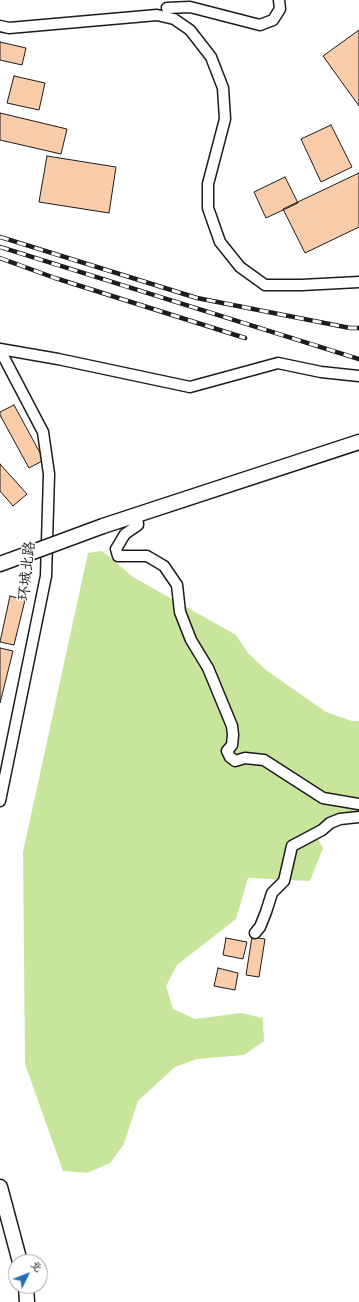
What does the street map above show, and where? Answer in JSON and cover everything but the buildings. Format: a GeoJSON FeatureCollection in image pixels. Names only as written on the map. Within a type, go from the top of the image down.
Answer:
{"type":"FeatureCollection","features":[{"type":"Feature","properties":{"kind":"highway"},"geometry":{"type":"LineString","coordinates":[[0,564],[103,526],[359,442]]}},
{"type":"Feature","properties":{"kind":"highway"},"geometry":{"type":"LineString","coordinates":[[0,1187],[18,1254]]}},
{"type":"Feature","properties":{"kind":"street"},"geometry":{"type":"LineString","coordinates":[[164,4],[190,7],[260,25],[272,20],[280,9],[279,0]]}},
{"type":"Feature","properties":{"kind":"street"},"geometry":{"type":"LineString","coordinates":[[164,4],[174,20]]}},
{"type":"Feature","properties":{"kind":"street"},"geometry":{"type":"LineString","coordinates":[[0,26],[9,28],[157,15],[174,20],[190,30],[211,57],[223,88],[225,119],[208,184],[208,208],[220,242],[240,267],[265,285],[359,282]]}},
{"type":"Feature","properties":{"kind":"street"},"geometry":{"type":"LineString","coordinates":[[0,350],[58,359],[190,387],[278,363],[321,372],[359,376]]}},
{"type":"Feature","properties":{"kind":"street","name":"环城北路"},"geometry":{"type":"LineString","coordinates":[[0,350],[43,432],[49,474],[46,576],[0,801]]}},
{"type":"Feature","properties":{"kind":"street"},"geometry":{"type":"LineString","coordinates":[[137,515],[138,525],[125,534],[116,549],[118,556],[147,556],[164,566],[177,585],[180,612],[192,640],[208,668],[232,726],[232,745],[227,751],[230,756],[235,761],[245,758],[264,760],[323,798],[359,804]]}},
{"type":"Feature","properties":{"kind":"street"},"geometry":{"type":"LineString","coordinates":[[255,933],[260,927],[272,893],[284,881],[292,846],[322,830],[330,823],[340,819],[359,817]]}},
{"type":"Feature","properties":{"kind":"green space"},"geometry":{"type":"Polygon","coordinates":[[[102,551],[133,577],[236,635],[248,653],[266,670],[326,712],[352,721],[359,721],[359,812],[312,828],[323,848],[310,881],[248,878],[236,919],[177,965],[166,986],[173,1009],[195,1019],[241,1013],[263,1018],[264,1041],[244,1055],[197,1059],[175,1067],[138,1101],[124,1144],[110,1163],[87,1173],[63,1171],[25,1064],[23,852],[88,553],[102,551]]]}},
{"type":"Feature","properties":{"kind":"railway"},"geometry":{"type":"LineString","coordinates":[[0,237],[197,298],[350,328],[359,328]]}},
{"type":"Feature","properties":{"kind":"railway"},"geometry":{"type":"LineString","coordinates":[[0,247],[359,359]]}},
{"type":"Feature","properties":{"kind":"railway"},"geometry":{"type":"LineString","coordinates":[[0,258],[55,278],[245,338]]}}]}
